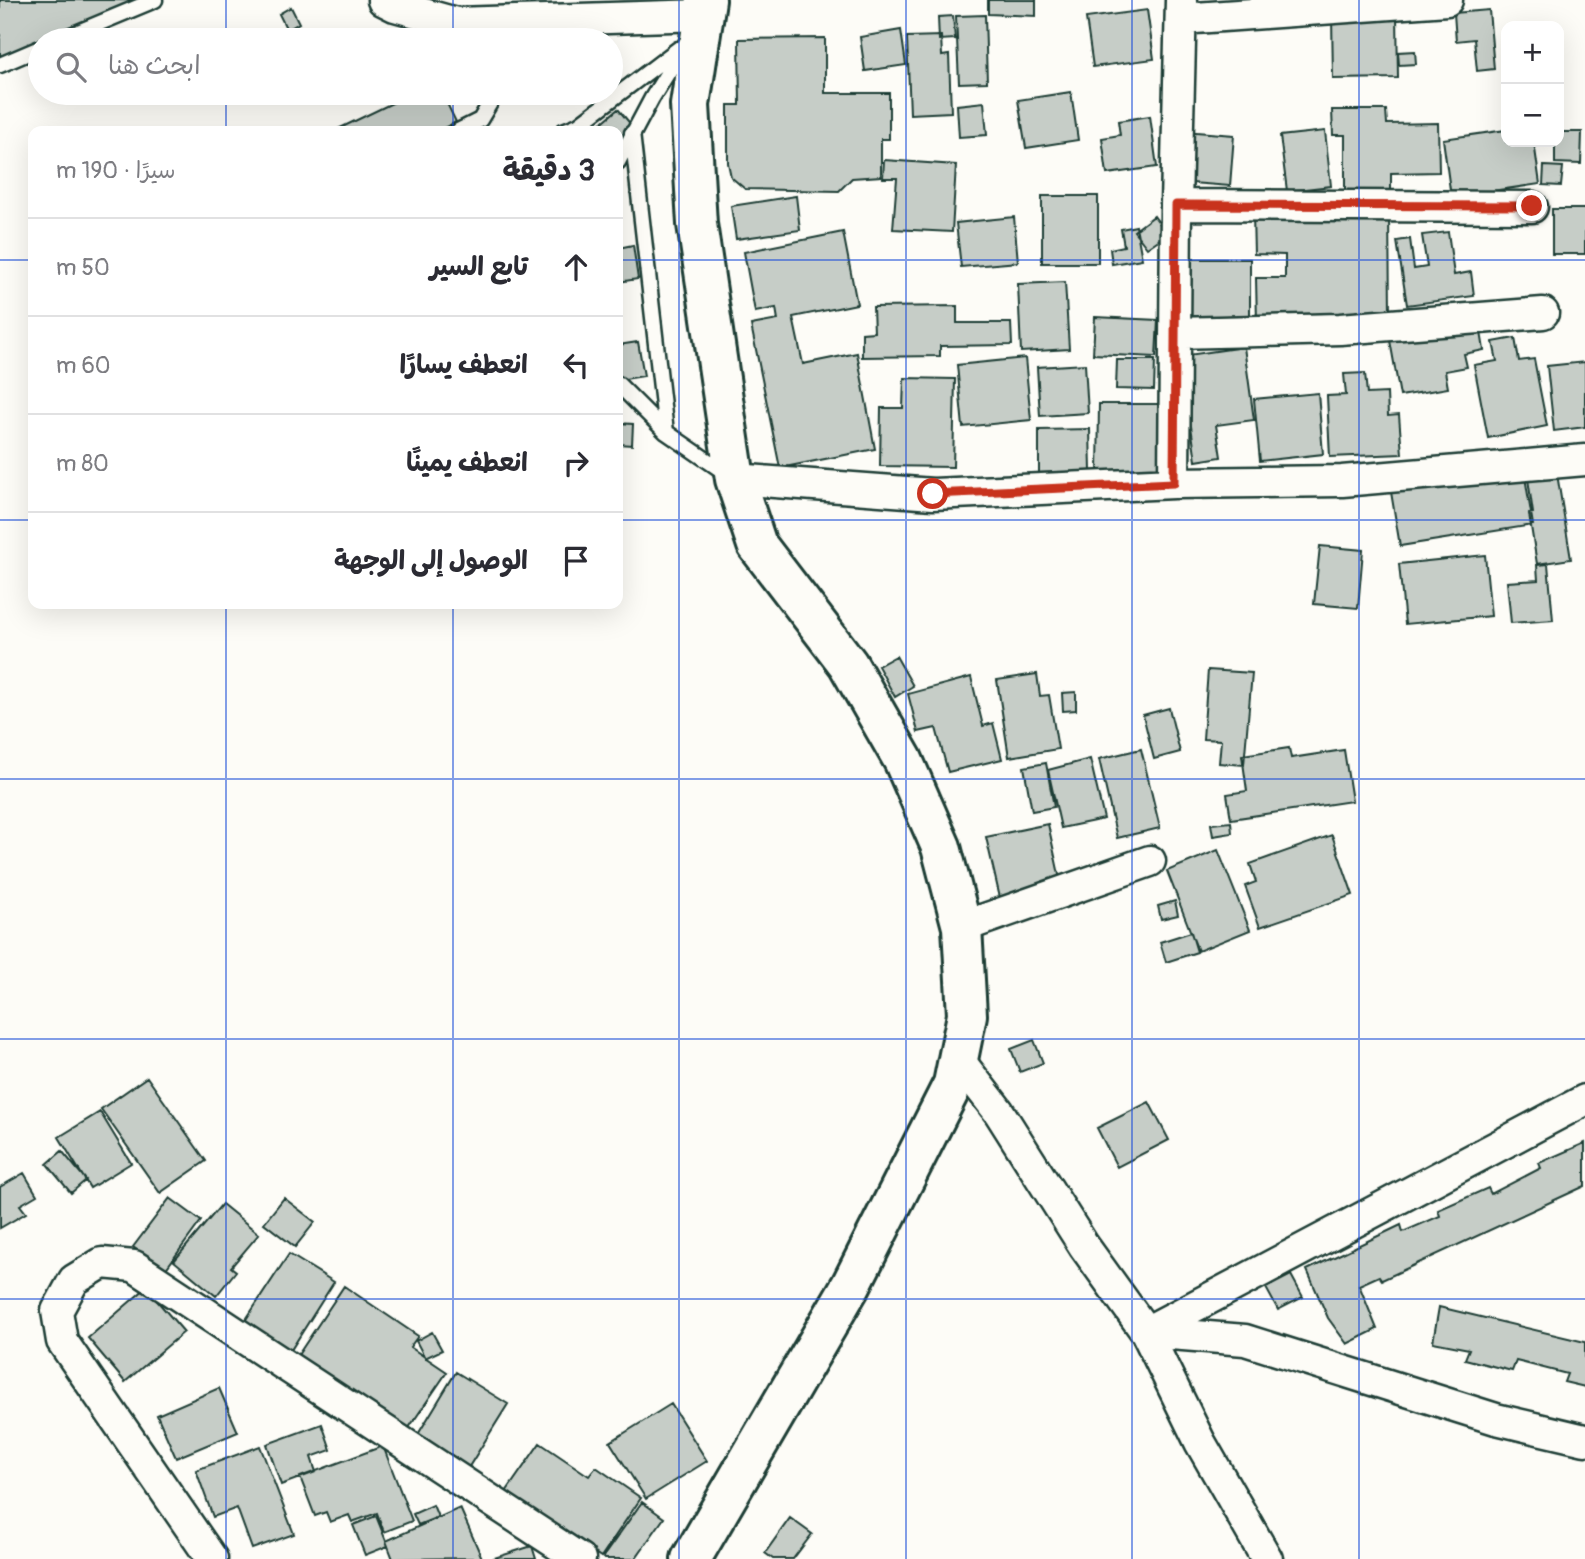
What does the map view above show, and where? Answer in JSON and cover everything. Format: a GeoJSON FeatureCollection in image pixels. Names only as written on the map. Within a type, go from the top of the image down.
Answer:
{"type":"FeatureCollection","features":[{"type":"Feature","properties":{"kind":"main road"},"geometry":{"type":"LineString","coordinates":[[691,1559],[852,1285],[953,1084],[967,1014],[962,927],[941,847],[903,760],[848,664],[757,545],[735,480],[697,224],[690,105],[699,19]]}},
{"type":"Feature","properties":{"kind":"street"},"geometry":{"type":"LineString","coordinates":[[383,0],[395,6],[456,23],[490,28]]}},
{"type":"Feature","properties":{"kind":"street"},"geometry":{"type":"LineString","coordinates":[[1174,483],[1176,205],[1181,10],[1447,0]]}},
{"type":"Feature","properties":{"kind":"street"},"geometry":{"type":"LineString","coordinates":[[557,28],[699,19]]}},
{"type":"Feature","properties":{"kind":"street"},"geometry":{"type":"LineString","coordinates":[[1176,205],[1532,206]]}},
{"type":"Feature","properties":{"kind":"street"},"geometry":{"type":"LineString","coordinates":[[1175,333],[1340,330],[1543,313]]}},
{"type":"Feature","properties":{"kind":"street"},"geometry":{"type":"LineString","coordinates":[[735,480],[933,494],[1174,483],[1342,481],[1585,460]]}},
{"type":"Feature","properties":{"kind":"street"},"geometry":{"type":"LineString","coordinates":[[962,927],[1150,861]]}},
{"type":"Feature","properties":{"kind":"street"},"geometry":{"type":"LineString","coordinates":[[958,1059],[999,1112],[1084,1246],[1146,1332],[1200,1441],[1267,1559]]}},
{"type":"Feature","properties":{"kind":"street"},"geometry":{"type":"LineString","coordinates":[[1146,1332],[1585,1100]]}},
{"type":"Feature","properties":{"kind":"street"},"geometry":{"type":"LineString","coordinates":[[212,1559],[62,1341],[57,1311],[74,1280],[102,1263],[134,1266],[580,1559]]}},
{"type":"Feature","properties":{"kind":"street"},"geometry":{"type":"LineString","coordinates":[[1146,1332],[1245,1340],[1496,1419],[1585,1440]]}},
{"type":"Feature","properties":{"kind":"lane"},"geometry":{"type":"LineString","coordinates":[[88,28],[155,0]]}},
{"type":"Feature","properties":{"kind":"lane"},"geometry":{"type":"LineString","coordinates":[[623,86],[699,19]]}},
{"type":"Feature","properties":{"kind":"lane"},"geometry":{"type":"LineString","coordinates":[[623,152],[699,19]]}},
{"type":"Feature","properties":{"kind":"lane"},"geometry":{"type":"LineString","coordinates":[[0,65],[28,53]]}},
{"type":"Feature","properties":{"kind":"lane"},"geometry":{"type":"LineString","coordinates":[[468,126],[480,120],[489,105]]}},
{"type":"Feature","properties":{"kind":"lane"},"geometry":{"type":"LineString","coordinates":[[576,126],[601,105]]}},
{"type":"Feature","properties":{"kind":"lane"},"geometry":{"type":"LineString","coordinates":[[632,133],[666,432]]}},
{"type":"Feature","properties":{"kind":"lane"},"geometry":{"type":"LineString","coordinates":[[623,389],[666,432],[735,480]]}},
{"type":"Feature","properties":{"kind":"building"},"geometry":{"type":"Polygon","coordinates":[[[0,0],[149,0],[80,28],[28,28],[28,50],[0,61],[0,0]]]}},
{"type":"Feature","properties":{"kind":"building"},"geometry":{"type":"Polygon","coordinates":[[[988,0],[1036,0],[1036,16],[988,14],[988,0]]]}},
{"type":"Feature","properties":{"kind":"building"},"geometry":{"type":"Polygon","coordinates":[[[291,7],[299,23],[286,28],[279,14],[291,7]]]}},
{"type":"Feature","properties":{"kind":"building"},"geometry":{"type":"Polygon","coordinates":[[[1147,10],[1154,59],[1093,67],[1086,18],[1147,10]]]}},
{"type":"Feature","properties":{"kind":"building"},"geometry":{"type":"Polygon","coordinates":[[[1489,10],[1494,69],[1477,71],[1474,39],[1456,41],[1454,13],[1489,10]]]}},
{"type":"Feature","properties":{"kind":"building"},"geometry":{"type":"Polygon","coordinates":[[[1397,14],[1398,78],[1333,79],[1332,15],[1397,14]]]}},
{"type":"Feature","properties":{"kind":"building"},"geometry":{"type":"Polygon","coordinates":[[[985,15],[987,82],[959,83],[956,16],[985,15]]]}},
{"type":"Feature","properties":{"kind":"building"},"geometry":{"type":"Polygon","coordinates":[[[953,16],[955,39],[939,40],[938,17],[953,16]]]}},
{"type":"Feature","properties":{"kind":"building"},"geometry":{"type":"Polygon","coordinates":[[[901,30],[906,65],[865,71],[860,37],[901,30]]]}},
{"type":"Feature","properties":{"kind":"building"},"geometry":{"type":"Polygon","coordinates":[[[941,36],[942,56],[949,55],[951,112],[910,114],[907,37],[941,36]]]}},
{"type":"Feature","properties":{"kind":"building"},"geometry":{"type":"Polygon","coordinates":[[[825,38],[825,93],[889,93],[889,139],[881,139],[881,176],[852,178],[839,191],[745,189],[731,177],[728,163],[728,105],[740,105],[739,39],[825,38]]]}},
{"type":"Feature","properties":{"kind":"building"},"geometry":{"type":"Polygon","coordinates":[[[1415,51],[1416,64],[1399,65],[1398,52],[1415,51]]]}},
{"type":"Feature","properties":{"kind":"building"},"geometry":{"type":"Polygon","coordinates":[[[1071,92],[1078,140],[1026,148],[1018,100],[1071,92]]]}},
{"type":"Feature","properties":{"kind":"building"},"geometry":{"type":"Polygon","coordinates":[[[984,102],[987,135],[959,137],[957,105],[984,102]]]}},
{"type":"Feature","properties":{"kind":"building"},"geometry":{"type":"Polygon","coordinates":[[[388,105],[448,105],[456,122],[448,126],[344,126],[388,105]]]}},
{"type":"Feature","properties":{"kind":"building"},"geometry":{"type":"Polygon","coordinates":[[[618,109],[633,127],[623,136],[623,126],[598,126],[618,109]]]}},
{"type":"Feature","properties":{"kind":"building"},"geometry":{"type":"Polygon","coordinates":[[[1332,110],[1386,110],[1387,124],[1438,123],[1439,172],[1391,173],[1391,191],[1345,192],[1345,135],[1333,135],[1332,110]]]}},
{"type":"Feature","properties":{"kind":"building"},"geometry":{"type":"Polygon","coordinates":[[[1150,116],[1157,167],[1107,174],[1102,138],[1120,135],[1118,121],[1150,116]]]}},
{"type":"Feature","properties":{"kind":"building"},"geometry":{"type":"Polygon","coordinates":[[[1183,131],[1234,135],[1230,186],[1179,182],[1183,131]]]}},
{"type":"Feature","properties":{"kind":"building"},"geometry":{"type":"Polygon","coordinates":[[[1325,131],[1331,186],[1287,191],[1280,136],[1325,131]]]}},
{"type":"Feature","properties":{"kind":"building"},"geometry":{"type":"Polygon","coordinates":[[[1501,131],[1501,147],[1535,147],[1540,184],[1451,197],[1443,139],[1501,131]]]}},
{"type":"Feature","properties":{"kind":"building"},"geometry":{"type":"Polygon","coordinates":[[[1564,132],[1582,132],[1581,164],[1555,163],[1555,147],[1564,147],[1564,132]]]}},
{"type":"Feature","properties":{"kind":"building"},"geometry":{"type":"Polygon","coordinates":[[[884,160],[956,165],[952,232],[893,229],[897,178],[883,178],[884,160]]]}},
{"type":"Feature","properties":{"kind":"building"},"geometry":{"type":"Polygon","coordinates":[[[1544,166],[1563,167],[1561,186],[1543,185],[1544,166]]]}},
{"type":"Feature","properties":{"kind":"building"},"geometry":{"type":"Polygon","coordinates":[[[796,196],[800,230],[736,239],[731,206],[796,196]]]}},
{"type":"Feature","properties":{"kind":"building"},"geometry":{"type":"Polygon","coordinates":[[[1042,196],[1098,196],[1098,263],[1042,263],[1042,196]]]}},
{"type":"Feature","properties":{"kind":"building"},"geometry":{"type":"Polygon","coordinates":[[[1552,209],[1585,209],[1585,254],[1552,254],[1552,209]]]}},
{"type":"Feature","properties":{"kind":"building"},"geometry":{"type":"Polygon","coordinates":[[[1389,212],[1390,314],[1323,314],[1323,321],[1257,322],[1256,278],[1285,278],[1285,255],[1254,254],[1253,214],[1389,212]]]}},
{"type":"Feature","properties":{"kind":"building"},"geometry":{"type":"Polygon","coordinates":[[[1154,216],[1167,234],[1147,248],[1134,231],[1154,216]]]}},
{"type":"Feature","properties":{"kind":"building"},"geometry":{"type":"Polygon","coordinates":[[[1014,217],[1018,262],[961,267],[956,223],[1014,217]]]}},
{"type":"Feature","properties":{"kind":"building"},"geometry":{"type":"Polygon","coordinates":[[[1136,226],[1142,259],[1112,264],[1110,249],[1124,246],[1121,229],[1136,226]]]}},
{"type":"Feature","properties":{"kind":"building"},"geometry":{"type":"Polygon","coordinates":[[[843,232],[857,304],[793,317],[803,364],[857,353],[875,449],[780,468],[751,325],[778,320],[776,308],[755,312],[744,252],[843,232]]]}},
{"type":"Feature","properties":{"kind":"building"},"geometry":{"type":"Polygon","coordinates":[[[1448,232],[1454,275],[1471,272],[1474,296],[1407,305],[1397,241],[1410,239],[1414,269],[1427,267],[1422,235],[1448,232]]]}},
{"type":"Feature","properties":{"kind":"building"},"geometry":{"type":"Polygon","coordinates":[[[633,245],[638,279],[623,281],[623,247],[633,245]]]}},
{"type":"Feature","properties":{"kind":"building"},"geometry":{"type":"Polygon","coordinates":[[[1185,259],[1250,259],[1250,324],[1184,324],[1185,259]]]}},
{"type":"Feature","properties":{"kind":"building"},"geometry":{"type":"Polygon","coordinates":[[[1065,282],[1069,349],[1021,352],[1018,284],[1065,282]]]}},
{"type":"Feature","properties":{"kind":"building"},"geometry":{"type":"Polygon","coordinates":[[[957,306],[957,323],[1011,323],[1012,345],[940,346],[940,356],[862,357],[862,333],[874,332],[873,307],[957,306]]]}},
{"type":"Feature","properties":{"kind":"building"},"geometry":{"type":"Polygon","coordinates":[[[1095,317],[1158,320],[1156,357],[1093,354],[1095,317]]]}},
{"type":"Feature","properties":{"kind":"building"},"geometry":{"type":"Polygon","coordinates":[[[1479,320],[1484,350],[1464,354],[1467,367],[1445,371],[1448,388],[1400,396],[1389,335],[1479,320]]]}},
{"type":"Feature","properties":{"kind":"building"},"geometry":{"type":"Polygon","coordinates":[[[1515,338],[1519,361],[1534,359],[1547,426],[1488,438],[1474,365],[1497,361],[1493,342],[1515,338]]]}},
{"type":"Feature","properties":{"kind":"building"},"geometry":{"type":"Polygon","coordinates":[[[638,342],[644,376],[623,379],[623,344],[638,342]]]}},
{"type":"Feature","properties":{"kind":"building"},"geometry":{"type":"Polygon","coordinates":[[[1244,347],[1254,420],[1216,425],[1221,457],[1196,461],[1181,356],[1244,347]]]}},
{"type":"Feature","properties":{"kind":"building"},"geometry":{"type":"Polygon","coordinates":[[[1025,358],[1031,420],[963,427],[957,365],[1025,358]]]}},
{"type":"Feature","properties":{"kind":"building"},"geometry":{"type":"Polygon","coordinates":[[[1117,360],[1155,360],[1154,390],[1116,389],[1117,360]]]}},
{"type":"Feature","properties":{"kind":"building"},"geometry":{"type":"Polygon","coordinates":[[[1585,362],[1585,427],[1554,431],[1547,366],[1585,362]]]}},
{"type":"Feature","properties":{"kind":"building"},"geometry":{"type":"Polygon","coordinates":[[[1085,364],[1088,413],[1040,416],[1037,367],[1085,364]]]}},
{"type":"Feature","properties":{"kind":"building"},"geometry":{"type":"Polygon","coordinates":[[[1365,373],[1367,394],[1387,393],[1388,416],[1399,415],[1402,454],[1330,457],[1327,396],[1346,395],[1344,374],[1365,373]]]}},
{"type":"Feature","properties":{"kind":"building"},"geometry":{"type":"Polygon","coordinates":[[[904,378],[955,379],[953,467],[880,466],[881,408],[903,408],[904,378]]]}},
{"type":"Feature","properties":{"kind":"building"},"geometry":{"type":"Polygon","coordinates":[[[1318,393],[1323,454],[1260,461],[1254,399],[1318,393]]]}},
{"type":"Feature","properties":{"kind":"building"},"geometry":{"type":"Polygon","coordinates":[[[1099,404],[1161,404],[1161,475],[1098,475],[1099,404]]]}},
{"type":"Feature","properties":{"kind":"building"},"geometry":{"type":"Polygon","coordinates":[[[623,423],[633,424],[632,445],[623,444],[623,423]]]}},
{"type":"Feature","properties":{"kind":"building"},"geometry":{"type":"Polygon","coordinates":[[[1090,429],[1091,472],[1039,473],[1039,430],[1090,429]]]}},
{"type":"Feature","properties":{"kind":"building"},"geometry":{"type":"Polygon","coordinates":[[[1524,471],[1533,525],[1400,546],[1391,492],[1524,471]]]}},
{"type":"Feature","properties":{"kind":"building"},"geometry":{"type":"Polygon","coordinates":[[[1557,474],[1571,559],[1537,564],[1529,514],[1533,513],[1528,479],[1557,474]]]}},
{"type":"Feature","properties":{"kind":"building"},"geometry":{"type":"Polygon","coordinates":[[[1320,546],[1363,550],[1358,608],[1314,604],[1320,546]]]}},
{"type":"Feature","properties":{"kind":"building"},"geometry":{"type":"Polygon","coordinates":[[[1485,555],[1491,616],[1405,624],[1399,564],[1485,555]]]}},
{"type":"Feature","properties":{"kind":"building"},"geometry":{"type":"Polygon","coordinates":[[[1548,564],[1553,620],[1511,623],[1507,582],[1538,580],[1537,565],[1548,564]]]}},
{"type":"Feature","properties":{"kind":"building"},"geometry":{"type":"Polygon","coordinates":[[[896,656],[913,686],[895,697],[878,666],[896,656]]]}},
{"type":"Feature","properties":{"kind":"building"},"geometry":{"type":"Polygon","coordinates":[[[1208,670],[1252,673],[1244,765],[1219,763],[1221,740],[1203,739],[1208,670]]]}},
{"type":"Feature","properties":{"kind":"building"},"geometry":{"type":"Polygon","coordinates":[[[1037,674],[1040,696],[1049,695],[1058,749],[1009,757],[997,680],[1037,674]]]}},
{"type":"Feature","properties":{"kind":"building"},"geometry":{"type":"Polygon","coordinates":[[[971,677],[983,726],[993,723],[1002,759],[948,772],[936,728],[918,732],[908,694],[971,677]]]}},
{"type":"Feature","properties":{"kind":"building"},"geometry":{"type":"Polygon","coordinates":[[[1076,692],[1076,710],[1063,711],[1062,693],[1076,692]]]}},
{"type":"Feature","properties":{"kind":"building"},"geometry":{"type":"Polygon","coordinates":[[[1169,708],[1180,752],[1154,759],[1143,715],[1169,708]]]}},
{"type":"Feature","properties":{"kind":"building"},"geometry":{"type":"Polygon","coordinates":[[[1289,748],[1291,758],[1344,750],[1352,801],[1231,819],[1227,794],[1247,791],[1242,755],[1289,748]]]}},
{"type":"Feature","properties":{"kind":"building"},"geometry":{"type":"Polygon","coordinates":[[[1141,749],[1160,828],[1117,838],[1099,759],[1141,749]]]}},
{"type":"Feature","properties":{"kind":"building"},"geometry":{"type":"Polygon","coordinates":[[[1090,759],[1104,819],[1061,828],[1048,770],[1090,759]]]}},
{"type":"Feature","properties":{"kind":"building"},"geometry":{"type":"Polygon","coordinates":[[[1046,763],[1054,807],[1032,811],[1024,767],[1046,763]]]}},
{"type":"Feature","properties":{"kind":"building"},"geometry":{"type":"Polygon","coordinates":[[[1231,822],[1232,833],[1213,836],[1211,824],[1231,822]]]}},
{"type":"Feature","properties":{"kind":"building"},"geometry":{"type":"Polygon","coordinates":[[[1048,824],[1061,884],[1000,898],[986,837],[1048,824]]]}},
{"type":"Feature","properties":{"kind":"building"},"geometry":{"type":"Polygon","coordinates":[[[1332,835],[1353,895],[1260,927],[1245,886],[1256,882],[1250,864],[1332,835]]]}},
{"type":"Feature","properties":{"kind":"building"},"geometry":{"type":"Polygon","coordinates":[[[1218,850],[1250,930],[1198,951],[1167,871],[1218,850]]]}},
{"type":"Feature","properties":{"kind":"building"},"geometry":{"type":"Polygon","coordinates":[[[1175,901],[1178,915],[1161,919],[1158,906],[1175,901]]]}},
{"type":"Feature","properties":{"kind":"building"},"geometry":{"type":"Polygon","coordinates":[[[1191,932],[1197,952],[1166,962],[1160,942],[1191,932]]]}},
{"type":"Feature","properties":{"kind":"building"},"geometry":{"type":"Polygon","coordinates":[[[1034,1040],[1043,1063],[1020,1072],[1011,1049],[1034,1040]]]}},
{"type":"Feature","properties":{"kind":"building"},"geometry":{"type":"Polygon","coordinates":[[[147,1077],[206,1161],[160,1193],[101,1109],[147,1077]]]}},
{"type":"Feature","properties":{"kind":"building"},"geometry":{"type":"Polygon","coordinates":[[[1149,1102],[1169,1140],[1117,1167],[1097,1128],[1149,1102]]]}},
{"type":"Feature","properties":{"kind":"building"},"geometry":{"type":"Polygon","coordinates":[[[100,1112],[131,1163],[90,1188],[59,1137],[100,1112]]]}},
{"type":"Feature","properties":{"kind":"building"},"geometry":{"type":"Polygon","coordinates":[[[1585,1143],[1585,1186],[1382,1280],[1379,1276],[1359,1285],[1377,1329],[1347,1344],[1328,1318],[1307,1270],[1401,1225],[1403,1232],[1440,1216],[1438,1210],[1488,1188],[1491,1194],[1541,1168],[1539,1163],[1585,1143]]]}},
{"type":"Feature","properties":{"kind":"building"},"geometry":{"type":"Polygon","coordinates":[[[62,1151],[86,1180],[71,1193],[47,1164],[62,1151]]]}},
{"type":"Feature","properties":{"kind":"building"},"geometry":{"type":"Polygon","coordinates":[[[24,1173],[37,1195],[20,1205],[26,1213],[0,1228],[0,1187],[24,1173]]]}},
{"type":"Feature","properties":{"kind":"building"},"geometry":{"type":"Polygon","coordinates":[[[170,1198],[201,1221],[165,1270],[133,1247],[170,1198]]]}},
{"type":"Feature","properties":{"kind":"building"},"geometry":{"type":"Polygon","coordinates":[[[284,1198],[315,1222],[295,1247],[264,1223],[284,1198]]]}},
{"type":"Feature","properties":{"kind":"building"},"geometry":{"type":"Polygon","coordinates":[[[222,1204],[259,1234],[231,1267],[236,1271],[216,1296],[174,1261],[222,1204]]]}},
{"type":"Feature","properties":{"kind":"building"},"geometry":{"type":"Polygon","coordinates":[[[289,1254],[334,1282],[289,1353],[243,1324],[289,1254]]]}},
{"type":"Feature","properties":{"kind":"building"},"geometry":{"type":"Polygon","coordinates":[[[1291,1275],[1303,1297],[1278,1310],[1266,1288],[1291,1275]]]}},
{"type":"Feature","properties":{"kind":"building"},"geometry":{"type":"Polygon","coordinates":[[[344,1286],[418,1336],[410,1347],[447,1372],[404,1435],[296,1358],[344,1286]]]}},
{"type":"Feature","properties":{"kind":"building"},"geometry":{"type":"Polygon","coordinates":[[[146,1288],[184,1332],[125,1382],[88,1338],[146,1288]]]}},
{"type":"Feature","properties":{"kind":"building"},"geometry":{"type":"Polygon","coordinates":[[[1439,1307],[1585,1342],[1585,1387],[1564,1382],[1567,1374],[1516,1361],[1512,1371],[1465,1359],[1469,1349],[1433,1342],[1439,1307]]]}},
{"type":"Feature","properties":{"kind":"building"},"geometry":{"type":"Polygon","coordinates":[[[432,1332],[442,1350],[425,1358],[416,1341],[432,1332]]]}},
{"type":"Feature","properties":{"kind":"building"},"geometry":{"type":"Polygon","coordinates":[[[456,1372],[508,1404],[465,1473],[414,1441],[456,1372]]]}},
{"type":"Feature","properties":{"kind":"building"},"geometry":{"type":"Polygon","coordinates":[[[219,1388],[238,1432],[176,1458],[157,1415],[219,1388]]]}},
{"type":"Feature","properties":{"kind":"building"},"geometry":{"type":"Polygon","coordinates":[[[671,1404],[707,1461],[646,1499],[610,1442],[671,1404]]]}},
{"type":"Feature","properties":{"kind":"building"},"geometry":{"type":"Polygon","coordinates":[[[322,1424],[331,1450],[311,1457],[316,1472],[281,1485],[267,1444],[322,1424]]]}},
{"type":"Feature","properties":{"kind":"building"},"geometry":{"type":"Polygon","coordinates":[[[540,1443],[589,1476],[596,1467],[641,1498],[601,1557],[506,1492],[540,1443]]]}},
{"type":"Feature","properties":{"kind":"building"},"geometry":{"type":"Polygon","coordinates":[[[260,1446],[294,1534],[252,1549],[237,1508],[213,1517],[196,1470],[260,1446]]]}},
{"type":"Feature","properties":{"kind":"building"},"geometry":{"type":"Polygon","coordinates":[[[383,1446],[412,1521],[384,1532],[377,1513],[352,1522],[349,1515],[330,1522],[326,1512],[315,1516],[300,1477],[383,1446]]]}},
{"type":"Feature","properties":{"kind":"building"},"geometry":{"type":"Polygon","coordinates":[[[642,1502],[664,1518],[635,1559],[605,1559],[603,1557],[642,1502]]]}},
{"type":"Feature","properties":{"kind":"building"},"geometry":{"type":"Polygon","coordinates":[[[433,1505],[438,1517],[418,1525],[413,1514],[433,1505]]]}},
{"type":"Feature","properties":{"kind":"building"},"geometry":{"type":"Polygon","coordinates":[[[460,1508],[482,1558],[393,1559],[386,1541],[460,1508]]]}},
{"type":"Feature","properties":{"kind":"building"},"geometry":{"type":"Polygon","coordinates":[[[376,1516],[388,1546],[365,1555],[353,1525],[376,1516]]]}},
{"type":"Feature","properties":{"kind":"building"},"geometry":{"type":"Polygon","coordinates":[[[790,1518],[812,1534],[793,1559],[773,1559],[765,1553],[790,1518]]]}},
{"type":"Feature","properties":{"kind":"building"},"geometry":{"type":"Polygon","coordinates":[[[532,1546],[536,1559],[491,1559],[532,1546]]]}},
{"type":"Feature","properties":{"kind":"route"},"geometry":{"type":"LineString","coordinates":[[933,494],[1174,483],[1176,205],[1532,206]]}}]}
